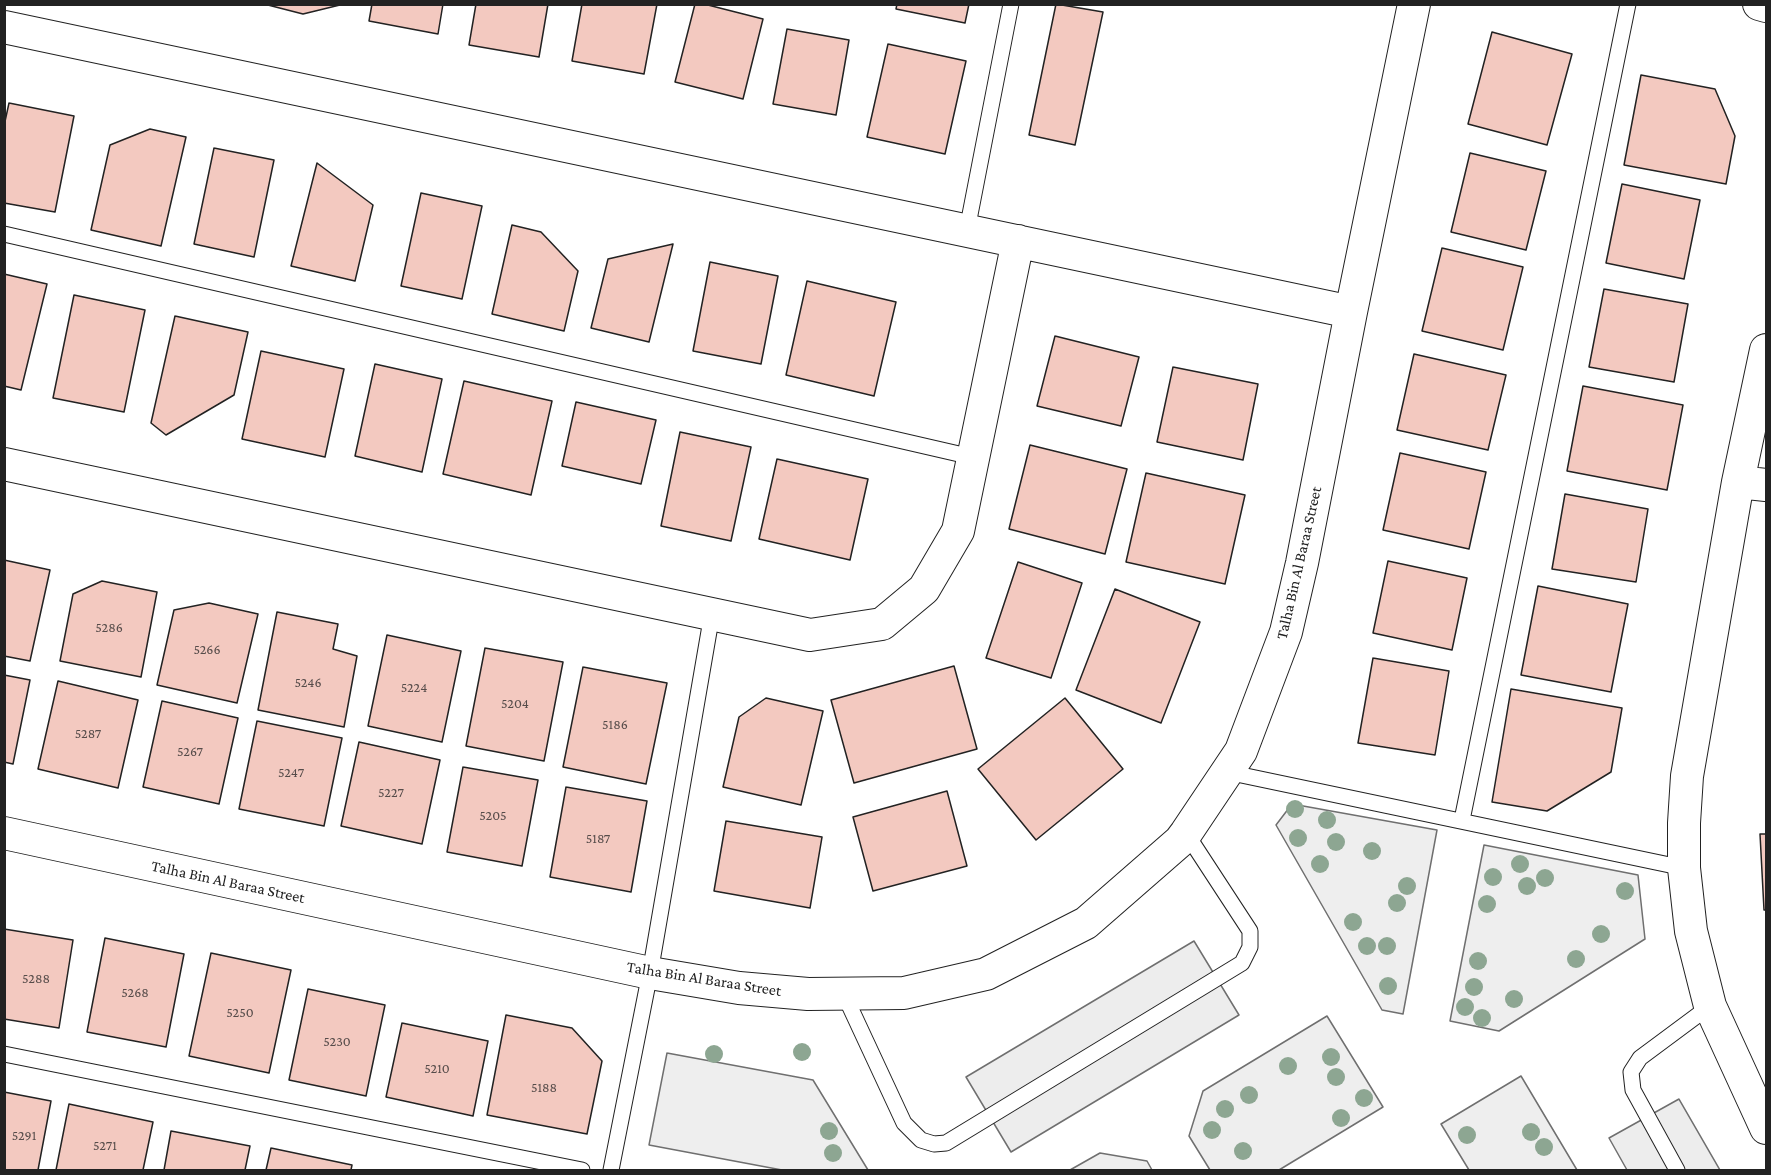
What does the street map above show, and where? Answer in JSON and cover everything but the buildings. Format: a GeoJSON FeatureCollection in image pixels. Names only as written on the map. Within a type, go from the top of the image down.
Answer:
{"type":"FeatureCollection","features":[{"type":"Feature","properties":{"kind":"street","name":"Talha Bin Al Baraa Street"},"geometry":{"type":"LineString","coordinates":[[4,833],[650,973],[739,988],[808,994],[904,993],[986,974],[1086,923],[1180,841],[1241,751],[1286,632],[1302,563],[1414,4]]}},
{"type":"Feature","properties":{"kind":"street"},"geometry":{"type":"LineString","coordinates":[[1759,4],[1767,6]]}},
{"type":"Feature","properties":{"kind":"street"},"geometry":{"type":"LineString","coordinates":[[4,27],[1351,312]]}},
{"type":"Feature","properties":{"kind":"street"},"geometry":{"type":"LineString","coordinates":[[4,464],[810,635],[882,624],[924,589],[958,531],[1018,241]]}},
{"type":"Feature","properties":{"kind":"street"},"geometry":{"type":"LineString","coordinates":[[1767,350],[1752,483],[1687,776],[1684,823],[1684,867],[1691,931],[1710,1006],[1767,1128]]}},
{"type":"Feature","properties":{"kind":"lane"},"geometry":{"type":"LineString","coordinates":[[968,230],[1011,4]]}},
{"type":"Feature","properties":{"kind":"lane"},"geometry":{"type":"LineString","coordinates":[[1462,820],[1628,4]]}},
{"type":"Feature","properties":{"kind":"lane"},"geometry":{"type":"LineString","coordinates":[[4,234],[972,457]]}},
{"type":"Feature","properties":{"kind":"lane"},"geometry":{"type":"LineString","coordinates":[[611,1170],[650,973],[712,614]]}},
{"type":"Feature","properties":{"kind":"lane"},"geometry":{"type":"LineString","coordinates":[[1227,772],[1684,867]]}},
{"type":"Feature","properties":{"kind":"lane"},"geometry":{"type":"LineString","coordinates":[[844,994],[904,1123],[921,1140],[934,1144],[946,1143],[1242,963],[1250,947],[1250,931],[1186,832]]}},
{"type":"Feature","properties":{"kind":"lane"},"geometry":{"type":"LineString","coordinates":[[1677,1170],[1633,1090],[1631,1072],[1640,1058],[1710,1006]]}},
{"type":"Feature","properties":{"kind":"lane"},"geometry":{"type":"LineString","coordinates":[[4,1054],[582,1170]]}},
{"type":"Feature","properties":{"kind":"shaded area"},"geometry":{"type":"Polygon","coordinates":[[[1292,804],[1437,830],[1403,1014],[1382,1010],[1276,825],[1292,804]]]}},
{"type":"Feature","properties":{"kind":"shaded area"},"geometry":{"type":"Polygon","coordinates":[[[1484,845],[1638,875],[1645,939],[1499,1031],[1450,1021],[1484,845]]]}},
{"type":"Feature","properties":{"kind":"shaded area"},"geometry":{"type":"Polygon","coordinates":[[[1194,941],[1239,1015],[1011,1152],[966,1077],[1194,941]]]}},
{"type":"Feature","properties":{"kind":"shaded area"},"geometry":{"type":"Polygon","coordinates":[[[1327,1016],[1383,1107],[1279,1170],[1210,1170],[1189,1136],[1203,1091],[1327,1016]]]}},
{"type":"Feature","properties":{"kind":"shaded area"},"geometry":{"type":"Polygon","coordinates":[[[667,1053],[813,1080],[868,1170],[782,1170],[649,1145],[667,1053]]]}},
{"type":"Feature","properties":{"kind":"shaded area"},"geometry":{"type":"Polygon","coordinates":[[[1521,1076],[1577,1170],[1469,1170],[1441,1124],[1521,1076]]]}},
{"type":"Feature","properties":{"kind":"shaded area"},"geometry":{"type":"Polygon","coordinates":[[[1679,1099],[1720,1170],[1627,1170],[1609,1138],[1679,1099]]]}},
{"type":"Feature","properties":{"kind":"shaded area"},"geometry":{"type":"Polygon","coordinates":[[[1100,1153],[1147,1161],[1152,1170],[1070,1170],[1100,1153]]]}}]}
